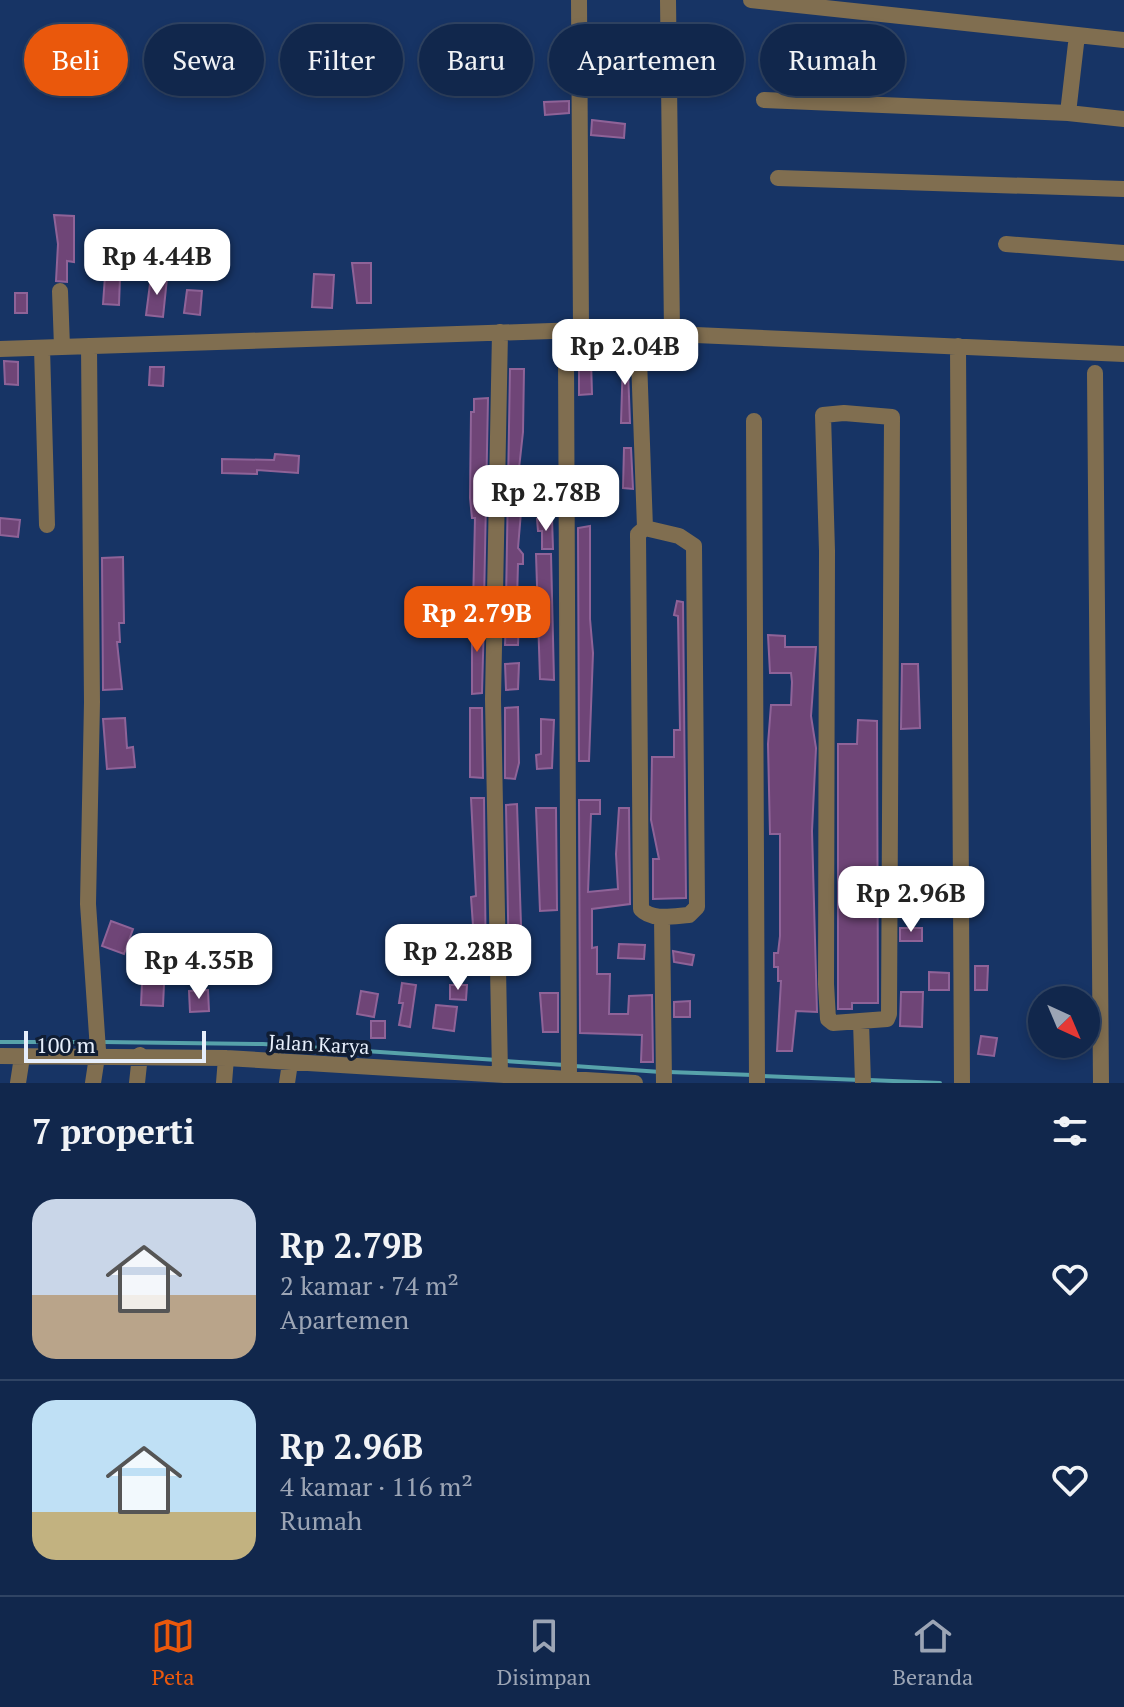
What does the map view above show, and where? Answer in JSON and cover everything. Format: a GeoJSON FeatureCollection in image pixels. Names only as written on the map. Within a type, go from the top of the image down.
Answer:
{"type":"FeatureCollection","features":[{"type":"Feature","properties":{"kind":"street"},"geometry":{"type":"LineString","coordinates":[[564,1074],[566,355],[578,330],[579,0]]}},
{"type":"Feature","properties":{"kind":"street"},"geometry":{"type":"LineString","coordinates":[[668,0],[672,332]]}},
{"type":"Feature","properties":{"kind":"street"},"geometry":{"type":"LineString","coordinates":[[751,0],[1124,40]]}},
{"type":"Feature","properties":{"kind":"street"},"geometry":{"type":"LineString","coordinates":[[1068,113],[1077,35]]}},
{"type":"Feature","properties":{"kind":"street"},"geometry":{"type":"LineString","coordinates":[[764,100],[1068,113],[1124,119]]}},
{"type":"Feature","properties":{"kind":"street"},"geometry":{"type":"LineString","coordinates":[[778,178],[1124,189]]}},
{"type":"Feature","properties":{"kind":"street"},"geometry":{"type":"LineString","coordinates":[[1006,244],[1124,253]]}},
{"type":"Feature","properties":{"kind":"street"},"geometry":{"type":"LineString","coordinates":[[60,291],[62,347]]}},
{"type":"Feature","properties":{"kind":"street"},"geometry":{"type":"LineString","coordinates":[[0,349],[578,330],[1124,354]]}},
{"type":"Feature","properties":{"kind":"street"},"geometry":{"type":"LineString","coordinates":[[638,331],[645,528]]}},
{"type":"Feature","properties":{"kind":"street"},"geometry":{"type":"LineString","coordinates":[[499,1063],[493,699],[500,332]]}},
{"type":"Feature","properties":{"kind":"street"},"geometry":{"type":"LineString","coordinates":[[89,346],[92,702],[88,904],[97,1029],[93,1083]]}},
{"type":"Feature","properties":{"kind":"street"},"geometry":{"type":"LineString","coordinates":[[958,346],[962,1080]]}},
{"type":"Feature","properties":{"kind":"street"},"geometry":{"type":"LineString","coordinates":[[42,348],[47,525]]}},
{"type":"Feature","properties":{"kind":"street"},"geometry":{"type":"LineString","coordinates":[[1095,373],[1101,1083]]}},
{"type":"Feature","properties":{"kind":"street"},"geometry":{"type":"LineString","coordinates":[[844,413],[892,417],[889,1014],[887,1019],[861,1022],[833,1023],[828,1019],[826,984],[827,551],[823,415],[844,413]]}},
{"type":"Feature","properties":{"kind":"street"},"geometry":{"type":"LineString","coordinates":[[754,421],[757,1083]]}},
{"type":"Feature","properties":{"kind":"street"},"geometry":{"type":"LineString","coordinates":[[645,528],[679,536],[694,546],[697,907],[689,915],[662,917],[646,915],[641,909],[638,870],[638,534],[645,528]]}},
{"type":"Feature","properties":{"kind":"street"},"geometry":{"type":"LineString","coordinates":[[662,917],[664,1076]]}},
{"type":"Feature","properties":{"kind":"street"},"geometry":{"type":"LineString","coordinates":[[861,1022],[863,1083]]}},
{"type":"Feature","properties":{"kind":"street","name":"Jalan Karya"},"geometry":{"type":"LineString","coordinates":[[0,1056],[97,1053],[226,1058],[424,1077],[499,1063],[635,1083]]}},
{"type":"Feature","properties":{"kind":"street"},"geometry":{"type":"LineString","coordinates":[[137,1083],[140,1055]]}},
{"type":"Feature","properties":{"kind":"street"},"geometry":{"type":"LineString","coordinates":[[18,1083],[22,1057]]}},
{"type":"Feature","properties":{"kind":"street"},"geometry":{"type":"LineString","coordinates":[[224,1083],[226,1058]]}},
{"type":"Feature","properties":{"kind":"street"},"geometry":{"type":"LineString","coordinates":[[287,1083],[290,1063]]}},
{"type":"Feature","properties":{"kind":"building"},"geometry":{"type":"Polygon","coordinates":[[[569,101],[569,113],[545,115],[544,102],[569,101]]]}},
{"type":"Feature","properties":{"kind":"building"},"geometry":{"type":"Polygon","coordinates":[[[592,120],[625,124],[624,138],[591,135],[592,120]]]}},
{"type":"Feature","properties":{"kind":"building"},"geometry":{"type":"Polygon","coordinates":[[[54,215],[74,216],[74,262],[67,261],[67,282],[56,281],[58,244],[54,215]]]}},
{"type":"Feature","properties":{"kind":"building"},"geometry":{"type":"Polygon","coordinates":[[[352,263],[371,263],[371,303],[357,303],[352,263]]]}},
{"type":"Feature","properties":{"kind":"building"},"geometry":{"type":"Polygon","coordinates":[[[314,274],[334,275],[332,308],[312,307],[314,274]]]}},
{"type":"Feature","properties":{"kind":"building"},"geometry":{"type":"Polygon","coordinates":[[[105,276],[120,277],[119,305],[103,304],[105,276]]]}},
{"type":"Feature","properties":{"kind":"building"},"geometry":{"type":"Polygon","coordinates":[[[151,276],[167,278],[163,317],[146,315],[151,276]]]}},
{"type":"Feature","properties":{"kind":"building"},"geometry":{"type":"Polygon","coordinates":[[[187,290],[202,291],[200,315],[184,313],[187,290]]]}},
{"type":"Feature","properties":{"kind":"building"},"geometry":{"type":"Polygon","coordinates":[[[15,293],[27,293],[27,313],[15,313],[15,293]]]}},
{"type":"Feature","properties":{"kind":"building"},"geometry":{"type":"Polygon","coordinates":[[[627,343],[630,423],[621,423],[623,357],[620,348],[627,343]]]}},
{"type":"Feature","properties":{"kind":"building"},"geometry":{"type":"Polygon","coordinates":[[[591,360],[592,394],[579,395],[579,361],[591,360]]]}},
{"type":"Feature","properties":{"kind":"building"},"geometry":{"type":"Polygon","coordinates":[[[4,361],[18,362],[18,385],[5,384],[4,361]]]}},
{"type":"Feature","properties":{"kind":"building"},"geometry":{"type":"Polygon","coordinates":[[[150,367],[164,367],[163,386],[149,385],[150,367]]]}},
{"type":"Feature","properties":{"kind":"building"},"geometry":{"type":"Polygon","coordinates":[[[510,369],[524,369],[523,432],[517,487],[523,488],[518,548],[523,554],[523,564],[518,564],[517,600],[506,601],[510,369]]]}},
{"type":"Feature","properties":{"kind":"building"},"geometry":{"type":"Polygon","coordinates":[[[488,398],[484,604],[473,606],[475,518],[472,518],[470,498],[471,412],[474,412],[474,399],[488,398]]]}},
{"type":"Feature","properties":{"kind":"building"},"geometry":{"type":"Polygon","coordinates":[[[624,448],[631,448],[633,489],[623,488],[624,448]]]}},
{"type":"Feature","properties":{"kind":"building"},"geometry":{"type":"Polygon","coordinates":[[[275,454],[299,456],[298,473],[257,470],[257,474],[222,473],[222,459],[274,460],[275,454]]]}},
{"type":"Feature","properties":{"kind":"building"},"geometry":{"type":"Polygon","coordinates":[[[0,518],[20,520],[18,537],[0,535],[0,518]]]}},
{"type":"Feature","properties":{"kind":"building"},"geometry":{"type":"Polygon","coordinates":[[[552,518],[553,549],[542,549],[542,531],[538,531],[537,519],[552,518]]]}},
{"type":"Feature","properties":{"kind":"building"},"geometry":{"type":"Polygon","coordinates":[[[590,526],[593,653],[589,761],[579,761],[578,528],[590,526]]]}},
{"type":"Feature","properties":{"kind":"building"},"geometry":{"type":"Polygon","coordinates":[[[536,554],[551,554],[554,680],[540,679],[536,554]]]}},
{"type":"Feature","properties":{"kind":"building"},"geometry":{"type":"Polygon","coordinates":[[[123,557],[124,623],[119,623],[120,642],[117,642],[122,689],[103,690],[102,558],[123,557]]]}},
{"type":"Feature","properties":{"kind":"building"},"geometry":{"type":"Polygon","coordinates":[[[677,601],[683,602],[686,898],[653,899],[653,859],[659,859],[651,820],[652,757],[674,757],[674,730],[680,730],[678,616],[674,615],[677,601]]]}},
{"type":"Feature","properties":{"kind":"building"},"geometry":{"type":"Polygon","coordinates":[[[472,617],[484,618],[482,693],[472,694],[472,617]]]}},
{"type":"Feature","properties":{"kind":"building"},"geometry":{"type":"Polygon","coordinates":[[[506,619],[519,620],[518,645],[505,645],[506,619]]]}},
{"type":"Feature","properties":{"kind":"building"},"geometry":{"type":"Polygon","coordinates":[[[768,635],[785,636],[785,647],[816,647],[811,716],[816,748],[812,831],[817,1012],[796,1011],[792,1051],[777,1051],[781,981],[778,981],[778,967],[774,967],[774,953],[778,953],[780,936],[780,834],[770,834],[768,744],[771,705],[791,705],[792,682],[791,673],[770,673],[768,635]]]}},
{"type":"Feature","properties":{"kind":"building"},"geometry":{"type":"Polygon","coordinates":[[[519,663],[518,689],[506,690],[505,664],[519,663]]]}},
{"type":"Feature","properties":{"kind":"building"},"geometry":{"type":"Polygon","coordinates":[[[902,664],[918,664],[920,728],[901,729],[902,664]]]}},
{"type":"Feature","properties":{"kind":"building"},"geometry":{"type":"Polygon","coordinates":[[[518,707],[519,763],[515,779],[505,778],[505,708],[518,707]]]}},
{"type":"Feature","properties":{"kind":"building"},"geometry":{"type":"Polygon","coordinates":[[[470,708],[482,708],[483,778],[470,777],[470,708]]]}},
{"type":"Feature","properties":{"kind":"building"},"geometry":{"type":"Polygon","coordinates":[[[125,718],[127,748],[133,747],[135,767],[107,769],[103,719],[125,718]]]}},
{"type":"Feature","properties":{"kind":"building"},"geometry":{"type":"Polygon","coordinates":[[[541,719],[554,720],[552,768],[537,769],[536,755],[541,754],[541,719]]]}},
{"type":"Feature","properties":{"kind":"building"},"geometry":{"type":"Polygon","coordinates":[[[858,720],[877,721],[878,1003],[852,1003],[852,1009],[838,1009],[838,744],[857,744],[858,720]]]}},
{"type":"Feature","properties":{"kind":"building"},"geometry":{"type":"Polygon","coordinates":[[[471,798],[484,798],[486,974],[474,973],[474,953],[471,953],[474,940],[471,897],[476,896],[471,798]]]}},
{"type":"Feature","properties":{"kind":"building"},"geometry":{"type":"Polygon","coordinates":[[[579,800],[600,800],[600,814],[591,814],[588,892],[618,889],[616,854],[619,808],[629,808],[630,904],[592,909],[592,948],[597,947],[597,974],[610,974],[609,1014],[628,1014],[629,996],[652,995],[653,1062],[641,1062],[642,1035],[580,1033],[579,800]]]}},
{"type":"Feature","properties":{"kind":"building"},"geometry":{"type":"Polygon","coordinates":[[[517,804],[521,925],[518,971],[509,971],[506,805],[517,804]]]}},
{"type":"Feature","properties":{"kind":"building"},"geometry":{"type":"Polygon","coordinates":[[[536,808],[556,808],[557,910],[540,911],[536,808]]]}},
{"type":"Feature","properties":{"kind":"building"},"geometry":{"type":"Polygon","coordinates":[[[111,921],[133,929],[124,954],[102,946],[111,921]]]}},
{"type":"Feature","properties":{"kind":"building"},"geometry":{"type":"Polygon","coordinates":[[[900,928],[922,928],[922,941],[900,941],[900,928]]]}},
{"type":"Feature","properties":{"kind":"building"},"geometry":{"type":"Polygon","coordinates":[[[619,944],[645,945],[644,959],[618,958],[619,944]]]}},
{"type":"Feature","properties":{"kind":"building"},"geometry":{"type":"Polygon","coordinates":[[[673,951],[694,955],[692,965],[674,962],[673,951]]]}},
{"type":"Feature","properties":{"kind":"building"},"geometry":{"type":"Polygon","coordinates":[[[975,966],[988,966],[987,990],[975,990],[975,966]]]}},
{"type":"Feature","properties":{"kind":"building"},"geometry":{"type":"Polygon","coordinates":[[[929,972],[949,973],[949,990],[929,990],[929,972]]]}},
{"type":"Feature","properties":{"kind":"building"},"geometry":{"type":"Polygon","coordinates":[[[142,983],[164,984],[163,1006],[141,1005],[142,983]]]}},
{"type":"Feature","properties":{"kind":"building"},"geometry":{"type":"Polygon","coordinates":[[[402,983],[416,985],[410,1027],[399,1025],[403,1003],[399,1003],[402,983]]]}},
{"type":"Feature","properties":{"kind":"building"},"geometry":{"type":"Polygon","coordinates":[[[450,985],[467,985],[466,1000],[450,999],[450,985]]]}},
{"type":"Feature","properties":{"kind":"building"},"geometry":{"type":"Polygon","coordinates":[[[208,990],[209,1011],[190,1012],[189,991],[208,990]]]}},
{"type":"Feature","properties":{"kind":"building"},"geometry":{"type":"Polygon","coordinates":[[[361,991],[378,994],[374,1017],[357,1014],[361,991]]]}},
{"type":"Feature","properties":{"kind":"building"},"geometry":{"type":"Polygon","coordinates":[[[901,992],[923,992],[922,1027],[900,1026],[901,992]]]}},
{"type":"Feature","properties":{"kind":"building"},"geometry":{"type":"Polygon","coordinates":[[[540,993],[558,993],[558,1032],[543,1032],[540,993]]]}},
{"type":"Feature","properties":{"kind":"building"},"geometry":{"type":"Polygon","coordinates":[[[690,1001],[690,1017],[674,1017],[674,1002],[690,1001]]]}},
{"type":"Feature","properties":{"kind":"building"},"geometry":{"type":"Polygon","coordinates":[[[436,1005],[457,1007],[454,1031],[433,1028],[436,1005]]]}},
{"type":"Feature","properties":{"kind":"building"},"geometry":{"type":"Polygon","coordinates":[[[371,1021],[385,1021],[385,1038],[371,1038],[371,1021]]]}},
{"type":"Feature","properties":{"kind":"building"},"geometry":{"type":"Polygon","coordinates":[[[981,1036],[997,1038],[994,1056],[978,1054],[981,1036]]]}},
{"type":"Feature","properties":{"kind":"waterway"},"geometry":{"type":"LineString","coordinates":[[0,1042],[94,1042]]}},
{"type":"Feature","properties":{"kind":"waterway"},"geometry":{"type":"LineString","coordinates":[[102,1042],[263,1044],[497,1060]]}},
{"type":"Feature","properties":{"kind":"waterway"},"geometry":{"type":"LineString","coordinates":[[506,1061],[565,1065]]}},
{"type":"Feature","properties":{"kind":"waterway"},"geometry":{"type":"LineString","coordinates":[[574,1066],[661,1072]]}},
{"type":"Feature","properties":{"kind":"waterway"},"geometry":{"type":"LineString","coordinates":[[669,1072],[753,1075]]}},
{"type":"Feature","properties":{"kind":"waterway"},"geometry":{"type":"LineString","coordinates":[[761,1076],[860,1080]]}},
{"type":"Feature","properties":{"kind":"waterway"},"geometry":{"type":"LineString","coordinates":[[869,1080],[940,1083]]}}]}
